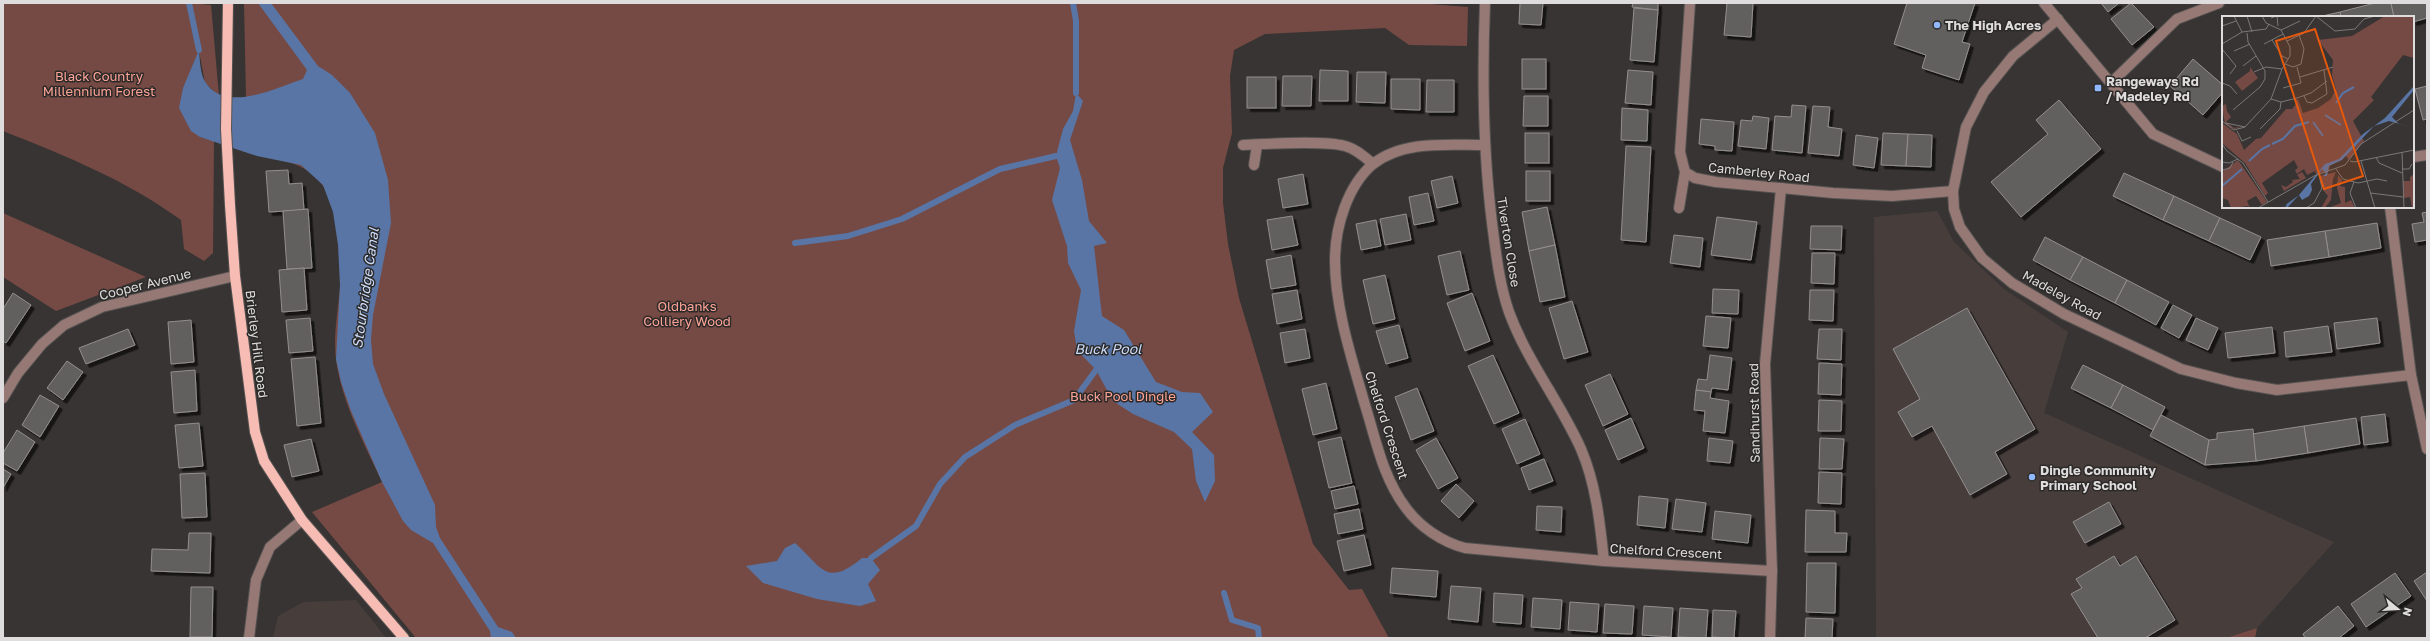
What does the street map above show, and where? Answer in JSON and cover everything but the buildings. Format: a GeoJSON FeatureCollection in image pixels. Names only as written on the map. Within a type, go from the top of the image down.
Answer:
{"type":"FeatureCollection","features":[{"type":"Feature","properties":{"kind":"main road","name":"Brierley Hill Road"},"geometry":{"type":"LineString","coordinates":[[228,3],[226,129],[235,276],[255,432],[264,461],[302,520],[404,638]]}},
{"type":"Feature","properties":{"kind":"street","name":"Tiverton Close"},"geometry":{"type":"LineString","coordinates":[[1485,3],[1484,145],[1498,274],[1510,313],[1525,345],[1581,448],[1590,474],[1599,515],[1604,561]]}},
{"type":"Feature","properties":{"kind":"street"},"geometry":{"type":"LineString","coordinates":[[1679,208],[1685,172],[1680,152],[1690,3]]}},
{"type":"Feature","properties":{"kind":"street"},"geometry":{"type":"LineString","coordinates":[[2044,3],[2153,134],[2222,167]]}},
{"type":"Feature","properties":{"kind":"street"},"geometry":{"type":"LineString","coordinates":[[2111,83],[2177,19],[2219,3]]}},
{"type":"Feature","properties":{"kind":"street","name":"Madeley Road"},"geometry":{"type":"LineString","coordinates":[[2058,19],[2014,56],[1974,109],[1966,127],[1953,191],[1954,209],[1960,227],[1982,258],[2012,283],[2064,314],[2181,369],[2236,383],[2277,390],[2411,375]]}},
{"type":"Feature","properties":{"kind":"street"},"geometry":{"type":"LineString","coordinates":[[1243,145],[1324,144],[1344,146],[1359,153],[1374,164]]}},
{"type":"Feature","properties":{"kind":"street","name":"Chelford Crescent"},"geometry":{"type":"LineString","coordinates":[[1484,145],[1431,144],[1391,153],[1374,164],[1354,189],[1345,206],[1338,232],[1335,260],[1337,293],[1357,378],[1383,464],[1392,486],[1406,509],[1429,531],[1450,544],[1465,548],[1604,561],[1772,571]]}},
{"type":"Feature","properties":{"kind":"street"},"geometry":{"type":"LineString","coordinates":[[1254,165],[1256,145]]}},
{"type":"Feature","properties":{"kind":"street"},"geometry":{"type":"LineString","coordinates":[[2414,157],[2427,155]]}},
{"type":"Feature","properties":{"kind":"street","name":"Camberley Road"},"geometry":{"type":"LineString","coordinates":[[1685,172],[1695,178],[1833,193],[1892,196],[1953,191]]}},
{"type":"Feature","properties":{"kind":"street","name":"Sandhurst Road"},"geometry":{"type":"LineString","coordinates":[[1770,638],[1772,571],[1765,364],[1781,188]]}},
{"type":"Feature","properties":{"kind":"street"},"geometry":{"type":"LineString","coordinates":[[2390,208],[2411,375],[2427,449]]}},
{"type":"Feature","properties":{"kind":"street","name":"Cooper Avenue"},"geometry":{"type":"LineString","coordinates":[[3,398],[18,374],[42,344],[64,325],[102,307],[235,276]]}},
{"type":"Feature","properties":{"kind":"street"},"geometry":{"type":"LineString","coordinates":[[249,638],[256,580],[270,546],[302,520]]}},
{"type":"Feature","properties":{"kind":"shaded area","name":"Dingle Community Primary School"},"geometry":{"type":"Polygon","coordinates":[[[1937,211],[1954,242],[2004,289],[2068,332],[2044,413],[2334,542],[2257,628],[2226,638],[1876,638],[1874,217],[1937,211]]]}},
{"type":"Feature","properties":{"kind":"shaded area"},"geometry":{"type":"Polygon","coordinates":[[[356,600],[386,638],[273,638],[278,616],[304,602],[356,600]]]}},
{"type":"Feature","properties":{"kind":"green space","name":"Black Country Millennium Forest"},"geometry":{"type":"Polygon","coordinates":[[[3,3],[190,3],[211,5],[219,96],[205,83],[199,51],[200,137],[214,141],[213,253],[204,261],[184,249],[181,220],[160,206],[95,170],[3,131],[3,3]]]}},
{"type":"Feature","properties":{"kind":"green space"},"geometry":{"type":"Polygon","coordinates":[[[244,3],[1417,3],[1468,7],[1467,46],[1409,45],[1385,28],[1265,34],[1234,50],[1230,76],[1232,133],[1223,168],[1223,203],[1228,244],[1239,298],[1313,544],[1349,590],[1362,589],[1389,638],[416,638],[312,512],[382,482],[354,422],[339,376],[335,342],[340,287],[340,263],[338,235],[328,196],[316,177],[307,170],[286,161],[242,151],[246,97],[244,3]]]}},
{"type":"Feature","properties":{"kind":"green space"},"geometry":{"type":"Polygon","coordinates":[[[3,213],[146,277],[56,311],[3,277],[3,213]]]}},
{"type":"Feature","properties":{"kind":"green space"},"geometry":{"type":"Polygon","coordinates":[[[2257,628],[2255,638],[2226,638],[2257,628]]]}},
{"type":"Feature","properties":{"kind":"water","name":"Stourbridge Canal"},"geometry":{"type":"Polygon","coordinates":[[[258,3],[271,3],[318,66],[332,75],[350,93],[375,133],[388,180],[391,223],[373,315],[371,339],[373,364],[384,394],[435,505],[436,527],[440,538],[498,627],[512,632],[516,638],[491,638],[490,631],[433,543],[411,530],[403,521],[382,482],[351,411],[341,382],[336,359],[340,285],[338,245],[333,212],[323,185],[301,165],[257,156],[200,137],[191,131],[179,108],[183,88],[199,50],[204,80],[215,92],[226,96],[252,96],[303,79],[307,70],[258,3]]]}},
{"type":"Feature","properties":{"kind":"water","name":"Buck Pool"},"geometry":{"type":"Polygon","coordinates":[[[1076,93],[1083,101],[1070,140],[1082,180],[1089,221],[1107,243],[1094,246],[1102,316],[1124,330],[1156,382],[1182,392],[1200,393],[1213,412],[1192,432],[1214,455],[1215,481],[1205,502],[1196,481],[1192,449],[1174,432],[1133,414],[1113,401],[1096,370],[1077,350],[1074,331],[1081,290],[1068,263],[1067,246],[1052,200],[1060,168],[1056,156],[1063,129],[1073,111],[1076,93]]]}},
{"type":"Feature","properties":{"kind":"water"},"geometry":{"type":"Polygon","coordinates":[[[795,543],[825,571],[832,573],[840,572],[850,567],[862,558],[871,558],[880,570],[868,584],[876,601],[860,606],[817,599],[763,583],[746,566],[777,561],[785,548],[795,543]]]}},
{"type":"Feature","properties":{"kind":"waterway"},"geometry":{"type":"LineString","coordinates":[[189,3],[199,50]]}},
{"type":"Feature","properties":{"kind":"waterway"},"geometry":{"type":"LineString","coordinates":[[1073,3],[1076,21],[1076,93]]}},
{"type":"Feature","properties":{"kind":"waterway"},"geometry":{"type":"LineString","coordinates":[[795,243],[848,236],[902,219],[1000,169],[1056,156]]}},
{"type":"Feature","properties":{"kind":"waterway"},"geometry":{"type":"LineString","coordinates":[[871,558],[916,526],[940,484],[965,457],[1015,425],[1074,400],[1096,370]]}},
{"type":"Feature","properties":{"kind":"waterway"},"geometry":{"type":"LineString","coordinates":[[1224,593],[1232,620],[1258,628],[1259,638]]}},
{"type":"Feature","properties":{"kind":"place","name":"The High Acres"},"geometry":{"type":"Point","coordinates":[1937,25]}},
{"type":"Feature","properties":{"kind":"place","name":"Rangeways Rd / Madeley Rd"},"geometry":{"type":"Point","coordinates":[2098,88]}},
{"type":"Feature","properties":{"kind":"place","name":"Dingle Community Primary School"},"geometry":{"type":"Point","coordinates":[2032,477]}},
{"type":"Feature","properties":{"kind":"park label","name":"Oldbanks Colliery Wood"},"geometry":{"type":"Point","coordinates":[687,314]}},
{"type":"Feature","properties":{"kind":"park label","name":"Buck Pool Dingle"},"geometry":{"type":"Point","coordinates":[1123,396]}}]}
